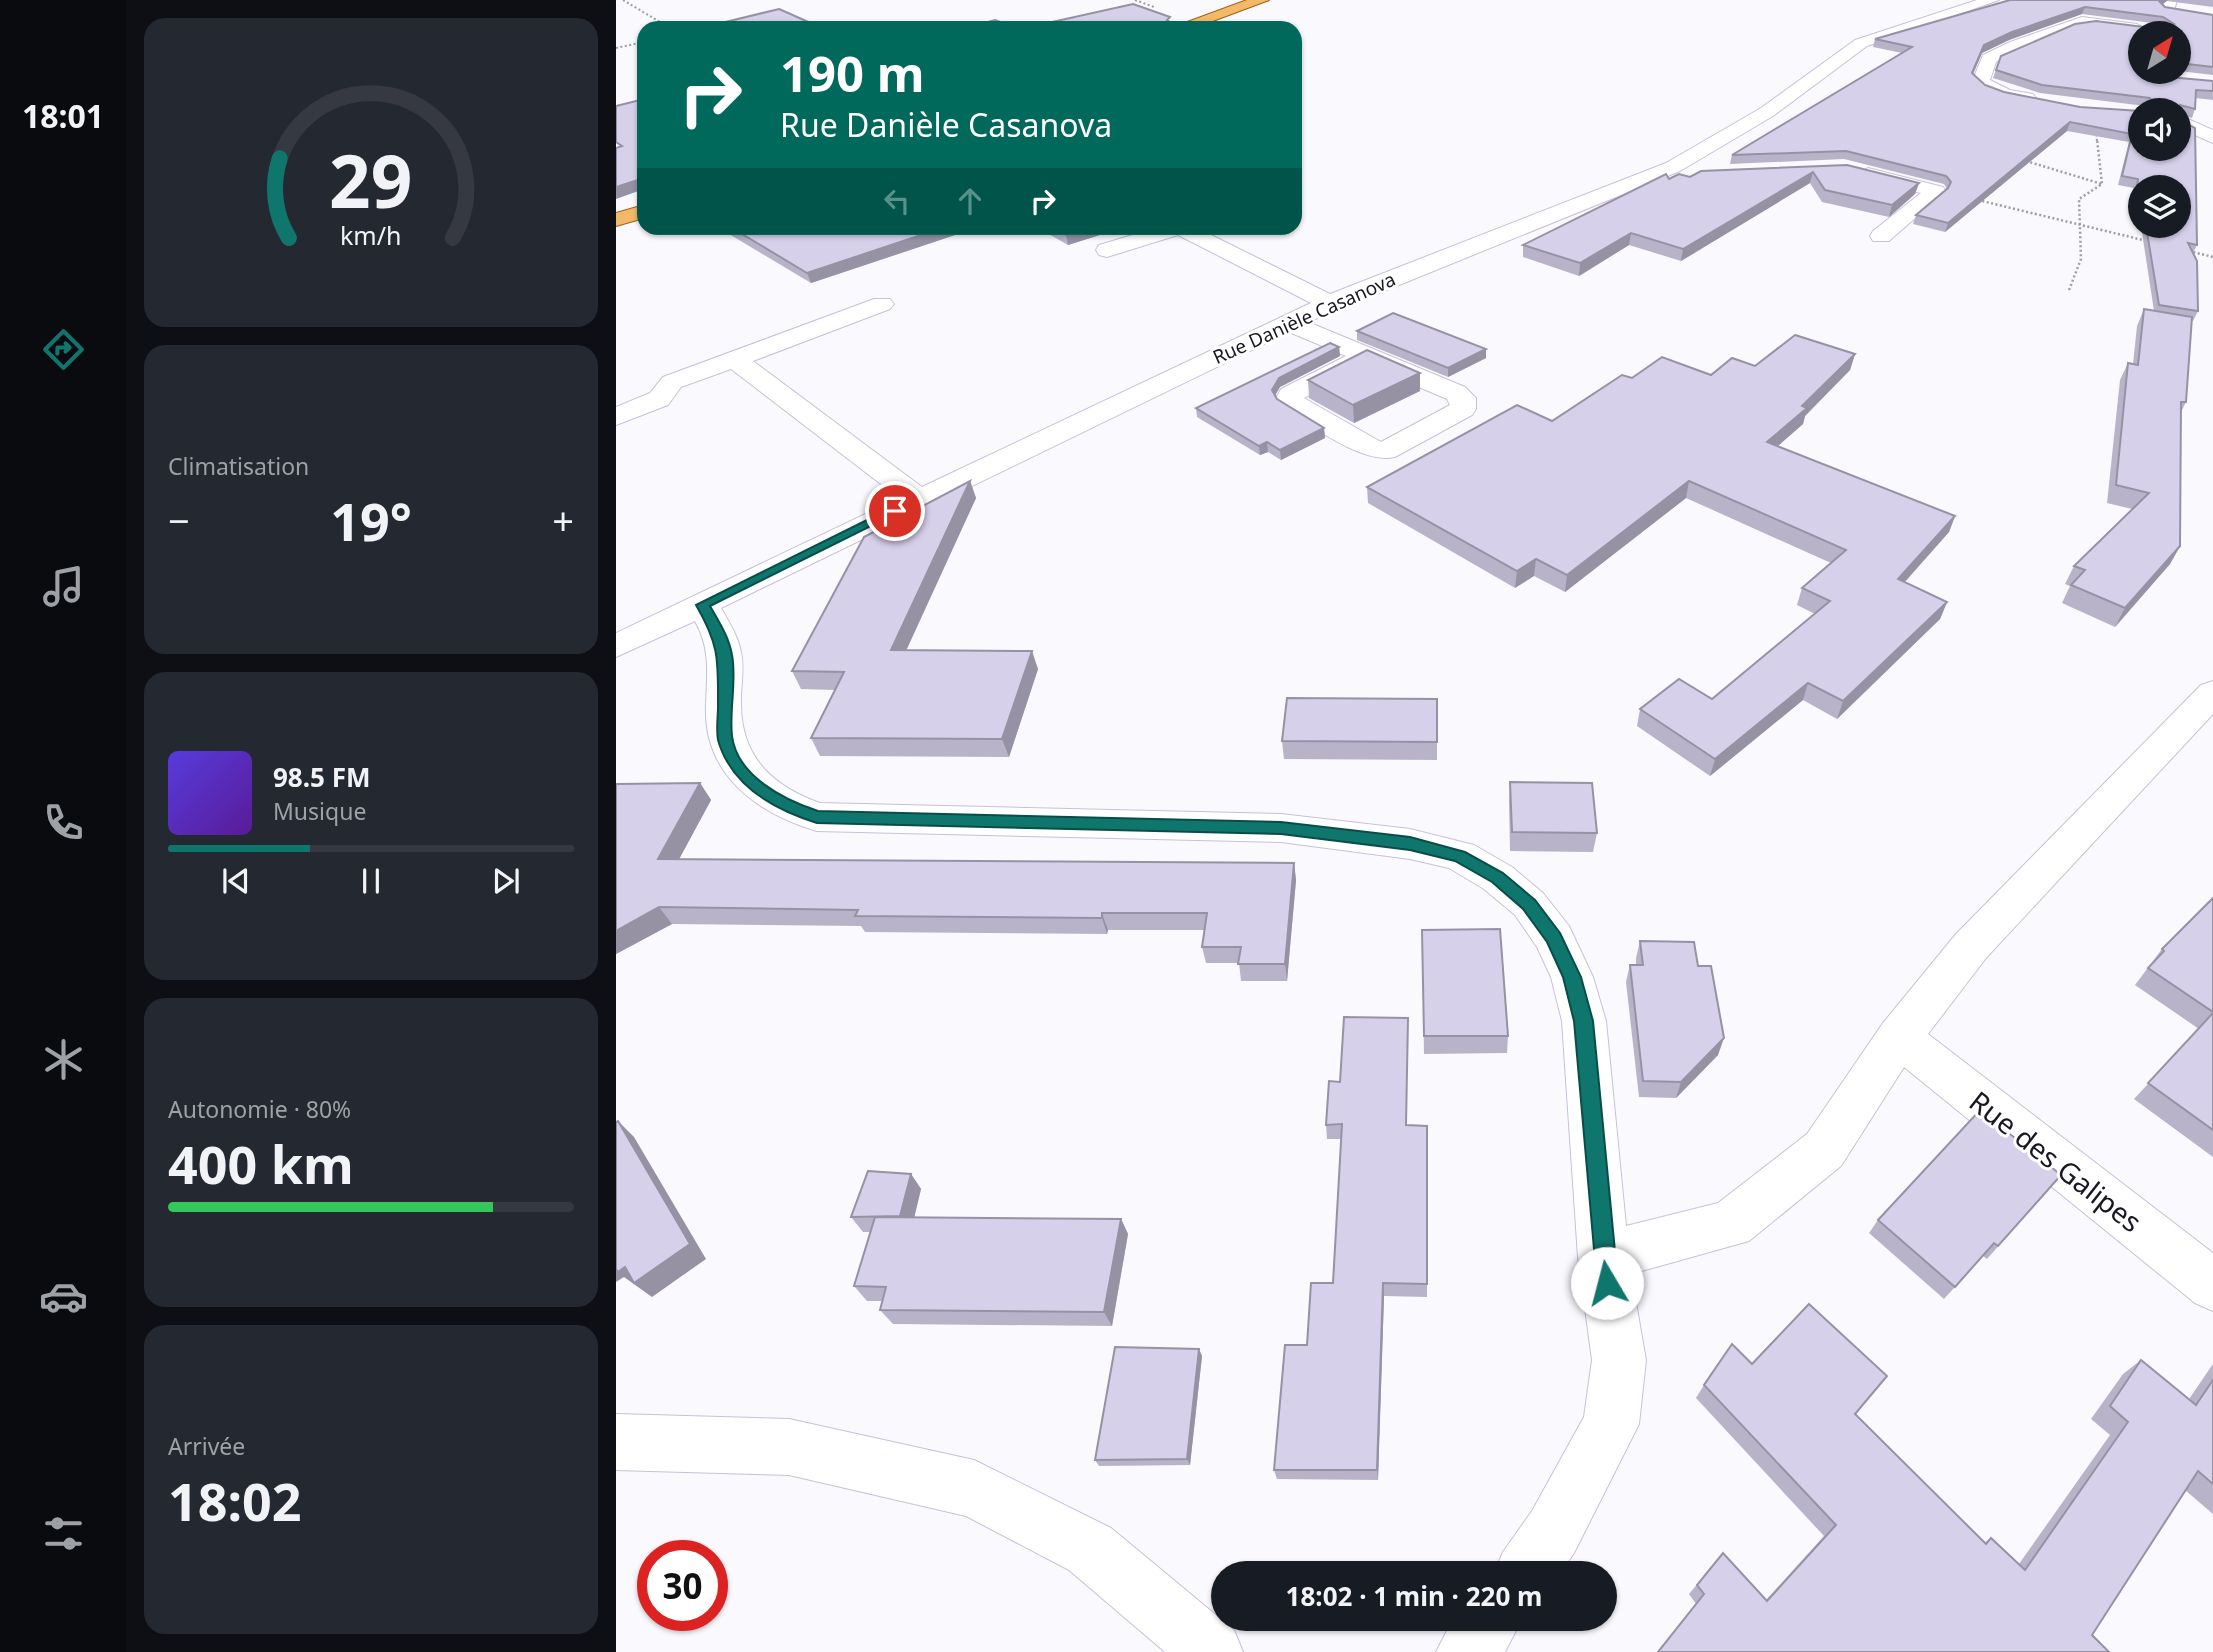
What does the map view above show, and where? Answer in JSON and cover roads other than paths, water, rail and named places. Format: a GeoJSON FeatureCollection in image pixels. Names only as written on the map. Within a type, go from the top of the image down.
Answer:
{"type":"FeatureCollection","features":[{"type":"Feature","properties":{"kind":"main road"},"geometry":{"type":"LineString","coordinates":[[1200,21],[1262,0]]}},
{"type":"Feature","properties":{"kind":"main road"},"geometry":{"type":"LineString","coordinates":[[616,220],[637,213]]}},
{"type":"Feature","properties":{"kind":"street","name":"Rue Danièle Casanova"},"geometry":{"type":"LineString","coordinates":[[616,646],[1329,303],[1673,167],[1767,112],[1861,44],[1992,0]]}},
{"type":"Feature","properties":{"kind":"street"},"geometry":{"type":"LineString","coordinates":[[2093,109],[2005,94],[1980,82],[1983,69],[1989,59],[2016,46],[2082,22],[2128,28]]}},
{"type":"Feature","properties":{"kind":"street"},"geometry":{"type":"LineString","coordinates":[[2191,127],[2213,137]]}},
{"type":"Feature","properties":{"kind":"street"},"geometry":{"type":"LineString","coordinates":[[1673,167],[1702,173]]}},
{"type":"Feature","properties":{"kind":"street"},"geometry":{"type":"LineString","coordinates":[[1844,168],[1937,191],[1881,236]]}},
{"type":"Feature","properties":{"kind":"street"},"geometry":{"type":"LineString","coordinates":[[1107,250],[1156,235]]}},
{"type":"Feature","properties":{"kind":"street"},"geometry":{"type":"LineString","coordinates":[[1193,235],[1329,303]]}},
{"type":"Feature","properties":{"kind":"street"},"geometry":{"type":"LineString","coordinates":[[616,417],[659,399],[672,382],[882,304]]}},
{"type":"Feature","properties":{"kind":"street"},"geometry":{"type":"LineString","coordinates":[[1289,323],[1366,355],[1456,393],[1463,398],[1463,410],[1385,451],[1375,450],[1288,400],[1290,395],[1366,355]]}},
{"type":"Feature","properties":{"kind":"street"},"geometry":{"type":"LineString","coordinates":[[733,358],[919,499]]}},
{"type":"Feature","properties":{"kind":"street"},"geometry":{"type":"LineString","coordinates":[[702,605],[719,633],[725,656],[725,738],[734,759],[753,783],[781,804],[817,817],[1281,828],[1410,844],[1460,856],[1498,878],[1529,904],[1554,938],[1572,977],[1584,1021],[1603,1257],[1619,1360],[1611,1424],[1553,1532],[1532,1561]]}},
{"type":"Feature","properties":{"kind":"street"},"geometry":{"type":"LineString","coordinates":[[1603,1257],[1731,1224],[1824,1150],[1899,1037],[1971,946],[2213,693]]}},
{"type":"Feature","properties":{"kind":"street","name":"Rue des Galipes"},"geometry":{"type":"LineString","coordinates":[[1899,1037],[2213,1285]]}},
{"type":"Feature","properties":{"kind":"street"},"geometry":{"type":"LineString","coordinates":[[616,1442],[789,1447],[974,1489],[1090,1549],[1212,1652]]}},
{"type":"Feature","properties":{"kind":"street"},"geometry":{"type":"LineString","coordinates":[[1467,1652],[1482,1631]]}}]}
